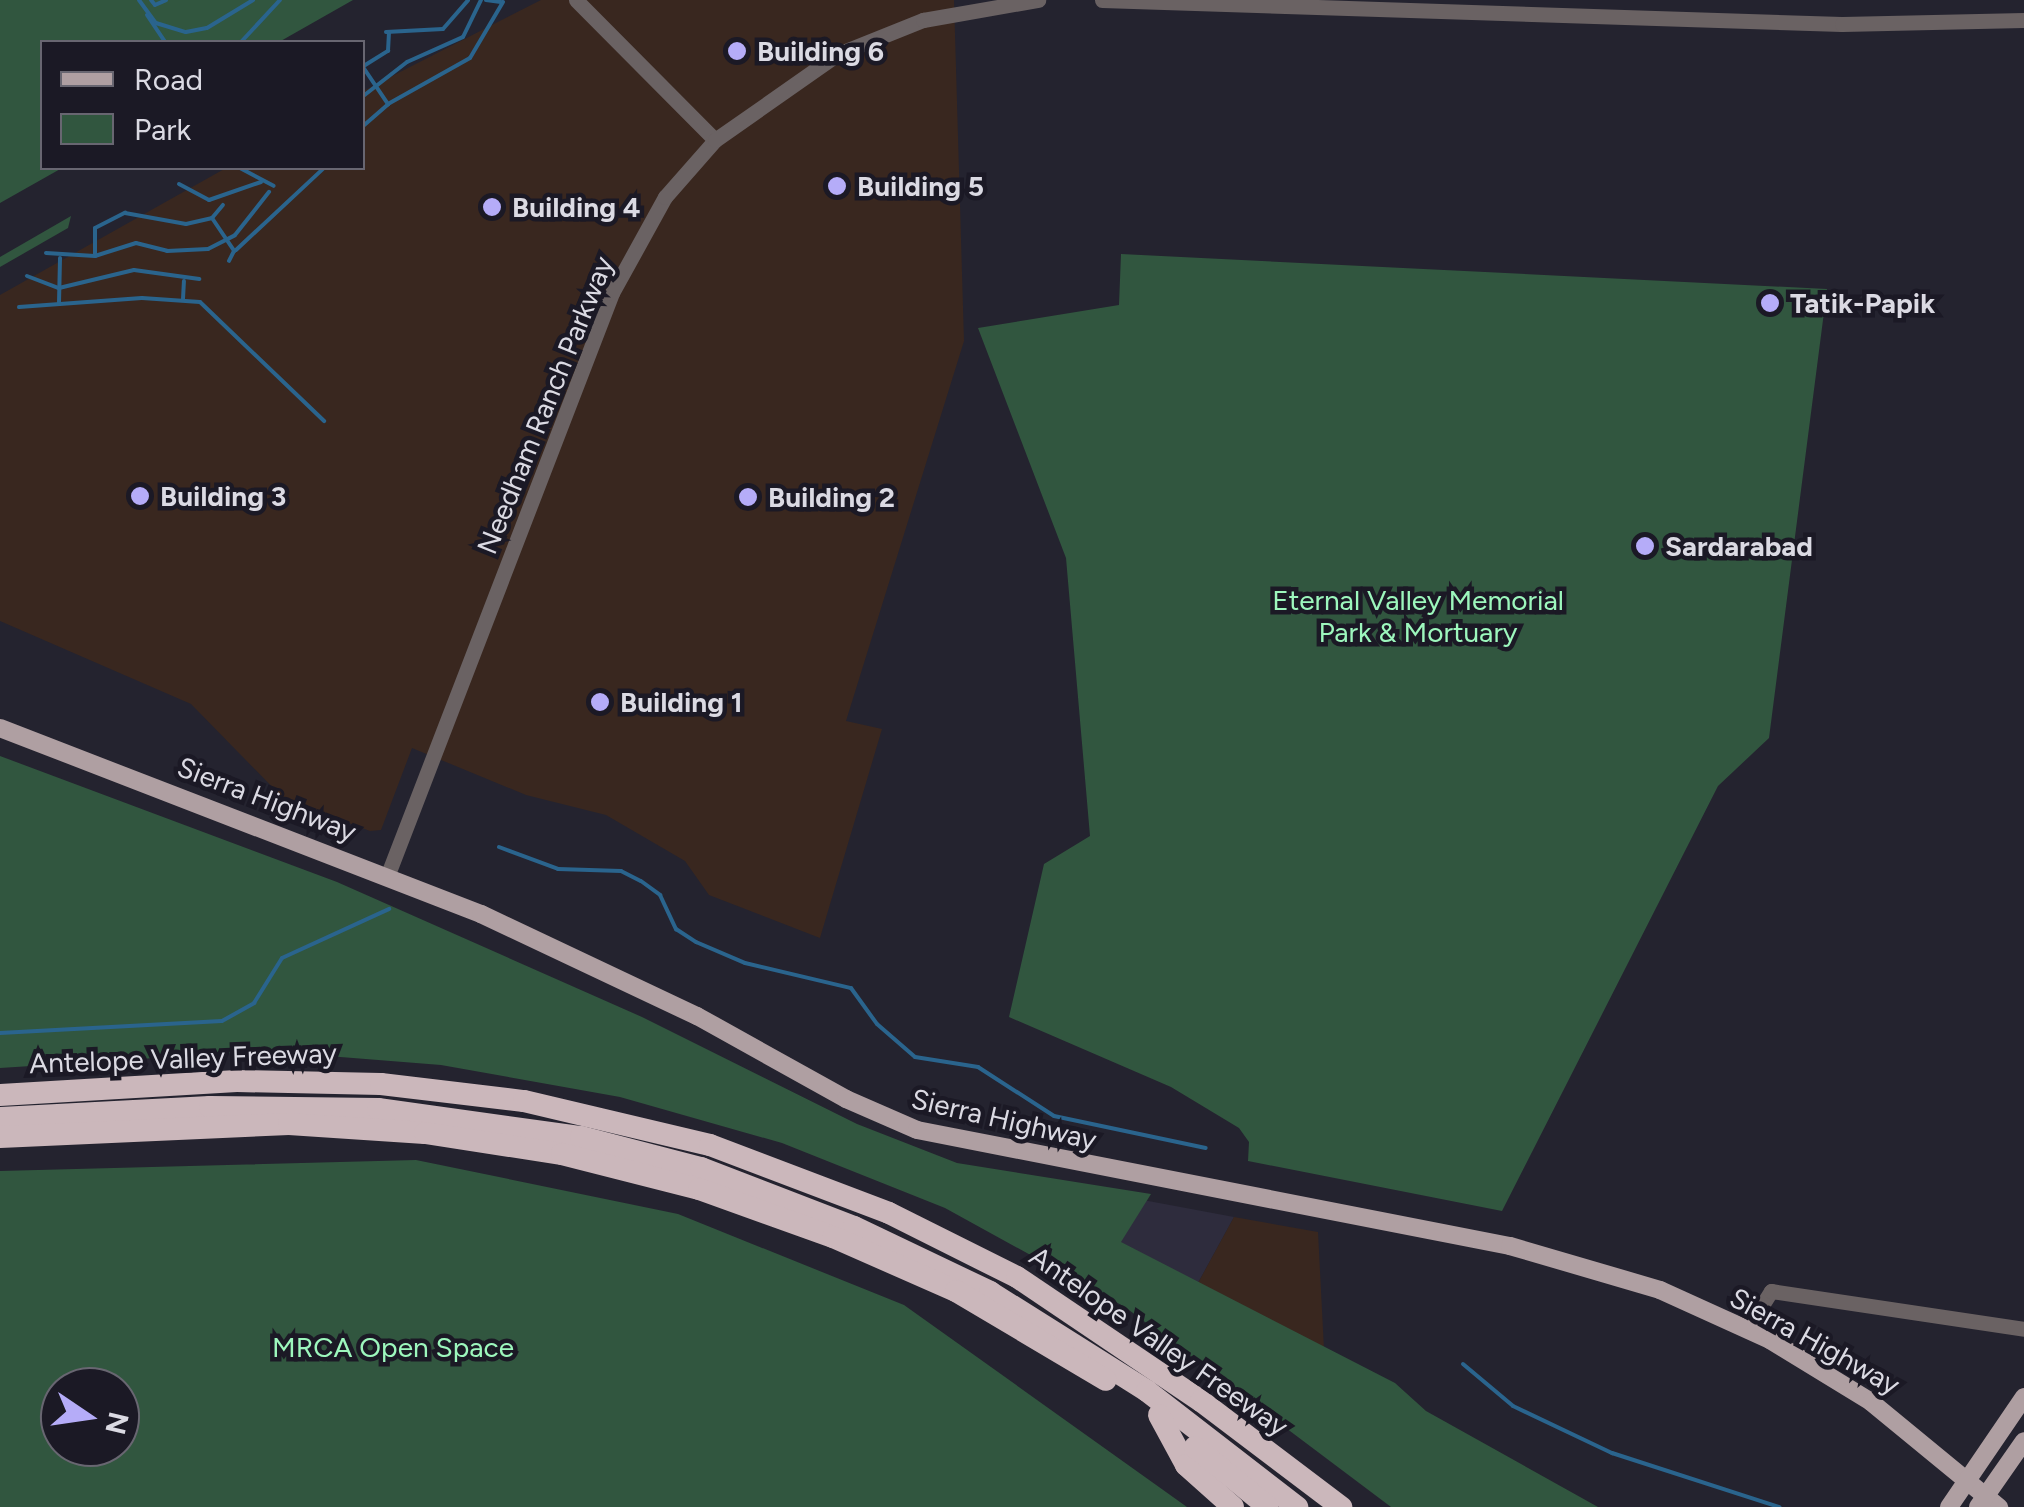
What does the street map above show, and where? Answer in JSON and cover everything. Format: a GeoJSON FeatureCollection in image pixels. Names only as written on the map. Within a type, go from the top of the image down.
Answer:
{"type":"FeatureCollection","features":[{"type":"Feature","properties":{"kind":"highway","name":"Antelope Valley Freeway"},"geometry":{"type":"LineString","coordinates":[[0,1094],[237,1080],[381,1084],[524,1101],[710,1146],[847,1195],[1017,1278],[1201,1401],[1340,1507]]}},
{"type":"Feature","properties":{"kind":"highway"},"geometry":{"type":"LineString","coordinates":[[0,1108],[224,1095],[371,1098],[513,1114],[672,1149],[822,1200],[961,1263],[1112,1354],[1315,1507]]}},
{"type":"Feature","properties":{"kind":"highway"},"geometry":{"type":"LineString","coordinates":[[0,1118],[210,1107],[378,1109],[582,1137],[702,1168],[854,1227],[990,1292],[1146,1391],[1297,1507]]}},
{"type":"Feature","properties":{"kind":"highway"},"geometry":{"type":"LineString","coordinates":[[0,1137],[334,1126],[471,1138],[607,1164],[788,1220],[956,1292],[1158,1416],[1268,1507]]}},
{"type":"Feature","properties":{"kind":"highway"},"geometry":{"type":"LineString","coordinates":[[1158,1416],[1186,1465],[1233,1507]]}},
{"type":"Feature","properties":{"kind":"main road","name":"Sierra Highway"},"geometry":{"type":"LineString","coordinates":[[0,728],[388,874],[603,970],[917,1130],[1510,1246],[1622,1276],[1747,1329],[1900,1420],[1966,1477],[1988,1503]]}},
{"type":"Feature","properties":{"kind":"main road"},"geometry":{"type":"LineString","coordinates":[[1948,1507],[2024,1396]]}},
{"type":"Feature","properties":{"kind":"main road"},"geometry":{"type":"LineString","coordinates":[[1988,1503],[2024,1441]]}},
{"type":"Feature","properties":{"kind":"street"},"geometry":{"type":"LineString","coordinates":[[576,0],[715,140]]}},
{"type":"Feature","properties":{"kind":"street","name":"Needham Ranch Parkway"},"geometry":{"type":"LineString","coordinates":[[388,874],[612,293],[664,197],[715,140],[806,72],[890,31],[970,8],[1038,0]]}},
{"type":"Feature","properties":{"kind":"street"},"geometry":{"type":"LineString","coordinates":[[1102,0],[1842,24],[2024,20]]}},
{"type":"Feature","properties":{"kind":"street"},"geometry":{"type":"LineString","coordinates":[[1747,1329],[1771,1290],[2024,1330]]}},
{"type":"Feature","properties":{"kind":"shaded area"},"geometry":{"type":"Polygon","coordinates":[[[541,0],[954,0],[964,341],[846,721],[882,729],[820,938],[709,895],[685,861],[606,815],[526,795],[412,748],[381,830],[370,831],[283,798],[191,704],[0,621],[0,295],[222,170],[365,170],[365,90],[541,0]]]}},
{"type":"Feature","properties":{"kind":"shaded area"},"geometry":{"type":"Polygon","coordinates":[[[1143,1200],[1234,1217],[1198,1283],[1120,1242],[1143,1200]]]}},
{"type":"Feature","properties":{"kind":"shaded area"},"geometry":{"type":"Polygon","coordinates":[[[1234,1217],[1318,1232],[1324,1349],[1198,1283],[1234,1217]]]}},
{"type":"Feature","properties":{"kind":"green space"},"geometry":{"type":"Polygon","coordinates":[[[0,0],[353,0],[283,40],[40,40],[40,170],[58,170],[0,203],[0,0]]]}},
{"type":"Feature","properties":{"kind":"green space"},"geometry":{"type":"Polygon","coordinates":[[[71,216],[68,228],[0,267],[0,257],[71,216]]]}},
{"type":"Feature","properties":{"kind":"green space","name":"Eternal Valley Memorial Park & Mortuary"},"geometry":{"type":"Polygon","coordinates":[[[1121,254],[1827,289],[1769,738],[1718,786],[1502,1211],[1248,1161],[1249,1142],[1239,1128],[1171,1087],[1009,1017],[1044,864],[1090,836],[1066,558],[978,328],[1119,305],[1121,254]]]}},
{"type":"Feature","properties":{"kind":"green space"},"geometry":{"type":"Polygon","coordinates":[[[0,756],[337,882],[642,1017],[857,1124],[957,1163],[1151,1194],[1121,1242],[1395,1383],[1426,1411],[1598,1507],[1391,1507],[1125,1307],[945,1208],[782,1143],[620,1097],[441,1065],[265,1051],[0,1068],[0,756]]]}},
{"type":"Feature","properties":{"kind":"green space","name":"MRCA Open Space"},"geometry":{"type":"Polygon","coordinates":[[[416,1160],[678,1214],[904,1305],[1187,1507],[0,1507],[0,1171],[416,1160]]]}},
{"type":"Feature","properties":{"kind":"waterway"},"geometry":{"type":"LineString","coordinates":[[139,0],[156,23],[186,32],[207,28],[253,0]]}},
{"type":"Feature","properties":{"kind":"waterway"},"geometry":{"type":"LineString","coordinates":[[151,0],[155,5],[166,0]]}},
{"type":"Feature","properties":{"kind":"waterway"},"geometry":{"type":"LineString","coordinates":[[243,40],[280,0]]}},
{"type":"Feature","properties":{"kind":"waterway"},"geometry":{"type":"LineString","coordinates":[[386,32],[443,29],[468,0]]}},
{"type":"Feature","properties":{"kind":"waterway"},"geometry":{"type":"LineString","coordinates":[[365,95],[407,62],[463,37],[481,0]]}},
{"type":"Feature","properties":{"kind":"waterway"},"geometry":{"type":"LineString","coordinates":[[486,0],[501,2]]}},
{"type":"Feature","properties":{"kind":"waterway"},"geometry":{"type":"LineString","coordinates":[[365,124],[388,104],[470,58],[503,2]]}},
{"type":"Feature","properties":{"kind":"waterway"},"geometry":{"type":"LineString","coordinates":[[147,15],[164,40]]}},
{"type":"Feature","properties":{"kind":"waterway"},"geometry":{"type":"LineString","coordinates":[[365,65],[388,51],[389,32]]}},
{"type":"Feature","properties":{"kind":"waterway"},"geometry":{"type":"LineString","coordinates":[[365,70],[388,104]]}},
{"type":"Feature","properties":{"kind":"waterway"},"geometry":{"type":"LineString","coordinates":[[244,170],[274,186]]}},
{"type":"Feature","properties":{"kind":"waterway"},"geometry":{"type":"LineString","coordinates":[[236,250],[322,170]]}},
{"type":"Feature","properties":{"kind":"waterway"},"geometry":{"type":"LineString","coordinates":[[179,184],[209,200],[261,182]]}},
{"type":"Feature","properties":{"kind":"waterway"},"geometry":{"type":"LineString","coordinates":[[46,253],[95,256],[136,243],[167,251],[208,249],[235,235],[269,192]]}},
{"type":"Feature","properties":{"kind":"waterway"},"geometry":{"type":"LineString","coordinates":[[95,256],[95,228],[125,213],[186,224],[212,218],[223,205]]}},
{"type":"Feature","properties":{"kind":"waterway"},"geometry":{"type":"LineString","coordinates":[[212,218],[234,251],[229,261]]}},
{"type":"Feature","properties":{"kind":"waterway"},"geometry":{"type":"LineString","coordinates":[[59,303],[60,258]]}},
{"type":"Feature","properties":{"kind":"waterway"},"geometry":{"type":"LineString","coordinates":[[27,276],[59,288],[134,270],[199,279]]}},
{"type":"Feature","properties":{"kind":"waterway"},"geometry":{"type":"LineString","coordinates":[[183,299],[184,281]]}},
{"type":"Feature","properties":{"kind":"waterway"},"geometry":{"type":"LineString","coordinates":[[19,307],[142,298],[200,302],[324,421]]}},
{"type":"Feature","properties":{"kind":"waterway"},"geometry":{"type":"LineString","coordinates":[[499,847],[558,869],[621,871],[641,881],[660,895],[676,929],[696,942],[745,963],[851,988],[877,1024],[915,1057],[978,1067],[1054,1116],[1206,1148]]}},
{"type":"Feature","properties":{"kind":"waterway"},"geometry":{"type":"LineString","coordinates":[[0,1033],[222,1021],[254,1003],[282,958],[389,909]]}},
{"type":"Feature","properties":{"kind":"waterway"},"geometry":{"type":"LineString","coordinates":[[1463,1364],[1513,1406],[1612,1453],[1779,1507]]}},
{"type":"Feature","properties":{"kind":"place","name":"Building 6"},"geometry":{"type":"Point","coordinates":[737,51]}},
{"type":"Feature","properties":{"kind":"place","name":"Building 5"},"geometry":{"type":"Point","coordinates":[837,186]}},
{"type":"Feature","properties":{"kind":"place","name":"Building 4"},"geometry":{"type":"Point","coordinates":[492,207]}},
{"type":"Feature","properties":{"kind":"place","name":"Tatik-Papik"},"geometry":{"type":"Point","coordinates":[1770,303]}},
{"type":"Feature","properties":{"kind":"place","name":"Building 3"},"geometry":{"type":"Point","coordinates":[140,496]}},
{"type":"Feature","properties":{"kind":"place","name":"Building 2"},"geometry":{"type":"Point","coordinates":[748,497]}},
{"type":"Feature","properties":{"kind":"place","name":"Sardarabad"},"geometry":{"type":"Point","coordinates":[1645,546]}},
{"type":"Feature","properties":{"kind":"place","name":"Building 1"},"geometry":{"type":"Point","coordinates":[600,702]}}]}
